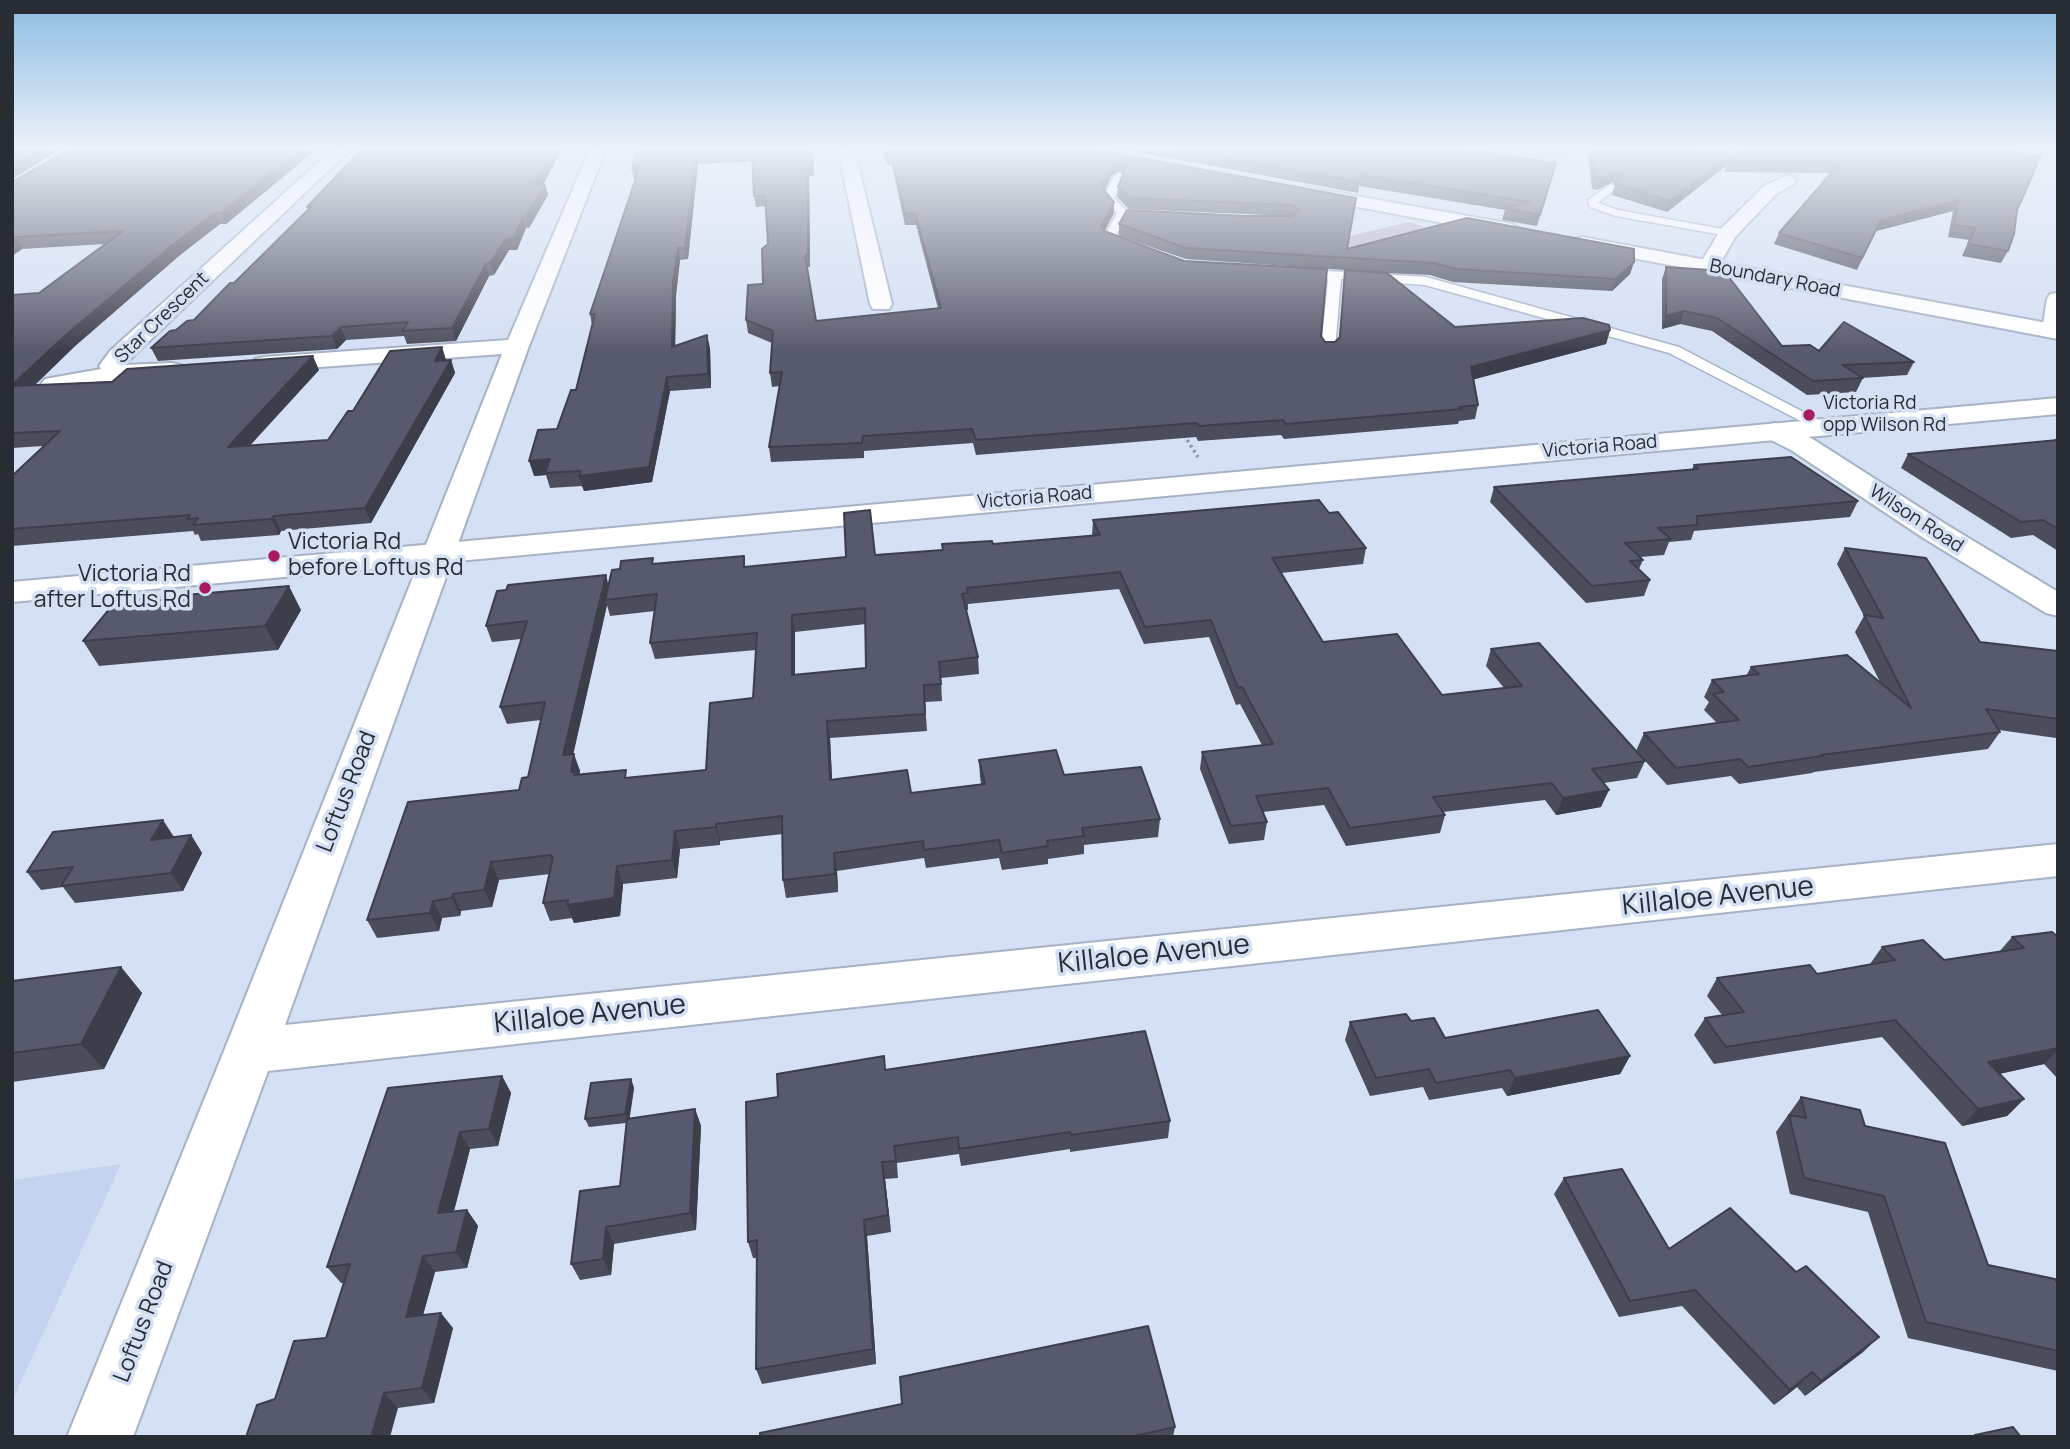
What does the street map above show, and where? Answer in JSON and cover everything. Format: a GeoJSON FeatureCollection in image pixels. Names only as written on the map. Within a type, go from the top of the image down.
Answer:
{"type":"FeatureCollection","features":[{"type":"Feature","properties":{"kind":"street","name":"Star Crescent"},"geometry":{"type":"LineString","coordinates":[[119,374],[111,366],[118,356],[270,217]]}},
{"type":"Feature","properties":{"kind":"street","name":"Loftus Road"},"geometry":{"type":"LineString","coordinates":[[100,1437],[250,1051],[437,552],[570,217]]}},
{"type":"Feature","properties":{"kind":"street"},"geometry":{"type":"LineString","coordinates":[[861,217],[881,304]]}},
{"type":"Feature","properties":{"kind":"street"},"geometry":{"type":"LineString","coordinates":[[1440,217],[1534,234]]}},
{"type":"Feature","properties":{"kind":"street"},"geometry":{"type":"LineString","coordinates":[[1709,266],[1728,233],[1744,217]]}},
{"type":"Feature","properties":{"kind":"street","name":"Boundary Road"},"geometry":{"type":"LineString","coordinates":[[1560,239],[2055,331]]}},
{"type":"Feature","properties":{"kind":"street"},"geometry":{"type":"LineString","coordinates":[[2055,331],[2058,299]]}},
{"type":"Feature","properties":{"kind":"street"},"geometry":{"type":"LineString","coordinates":[[242,365],[517,346]]}},
{"type":"Feature","properties":{"kind":"street","name":"Star Crescent"},"geometry":{"type":"LineString","coordinates":[[54,384],[119,374],[201,368]]}},
{"type":"Feature","properties":{"kind":"street","name":"Victoria Road"},"geometry":{"type":"LineString","coordinates":[[12,592],[2058,406]]}},
{"type":"Feature","properties":{"kind":"street","name":"Wilson Road"},"geometry":{"type":"LineString","coordinates":[[1775,431],[1801,444],[1936,532],[2058,606]]}},
{"type":"Feature","properties":{"kind":"street","name":"Killaloe Avenue"},"geometry":{"type":"LineString","coordinates":[[250,1051],[2058,860]]}},
{"type":"Feature","properties":{"kind":"lane"},"geometry":{"type":"LineString","coordinates":[[1127,217],[1109,239],[1146,253]]}},
{"type":"Feature","properties":{"kind":"lane"},"geometry":{"type":"LineString","coordinates":[[1636,217],[1728,233]]}},
{"type":"Feature","properties":{"kind":"lane"},"geometry":{"type":"LineString","coordinates":[[1280,272],[1426,281],[1674,350],[1824,427]]}},
{"type":"Feature","properties":{"kind":"lane"},"geometry":{"type":"LineString","coordinates":[[1328,350],[1335,275]]}},
{"type":"Feature","properties":{"kind":"path"},"geometry":{"type":"LineString","coordinates":[[1181,431],[1202,464]]}},
{"type":"Feature","properties":{"kind":"shaded area"},"geometry":{"type":"Polygon","coordinates":[[[1409,222],[1437,231],[1356,251],[1329,241],[1409,222]]]}},
{"type":"Feature","properties":{"kind":"shaded area"},"geometry":{"type":"Polygon","coordinates":[[[121,1164],[12,1401],[12,1180],[121,1164]]]}},
{"type":"Feature","properties":{"kind":"building"},"geometry":{"type":"Polygon","coordinates":[[[12,217],[210,217],[68,333],[12,385],[12,295],[39,293],[123,231],[16,237],[12,240],[12,217]]]}},
{"type":"Feature","properties":{"kind":"building"},"geometry":{"type":"Polygon","coordinates":[[[301,217],[526,217],[523,217],[514,238],[506,239],[490,263],[486,264],[452,328],[402,331],[408,322],[341,327],[332,336],[151,348],[170,331],[194,320],[230,283],[234,283],[301,217]]]}},
{"type":"Feature","properties":{"kind":"building"},"geometry":{"type":"Polygon","coordinates":[[[623,217],[689,217],[685,248],[678,248],[673,282],[672,347],[707,335],[708,374],[667,377],[649,467],[579,476],[581,471],[545,473],[550,459],[529,461],[538,430],[557,429],[571,390],[576,390],[595,314],[590,314],[623,217]]]}},
{"type":"Feature","properties":{"kind":"building"},"geometry":{"type":"Polygon","coordinates":[[[766,217],[808,217],[808,255],[805,255],[816,321],[941,308],[916,217],[1106,217],[1101,226],[1104,231],[1184,261],[1327,269],[1321,336],[1325,342],[1335,342],[1340,337],[1345,270],[1387,273],[1455,327],[1583,318],[1609,325],[1610,330],[1471,367],[1478,405],[1459,407],[1462,409],[1286,424],[1283,420],[1199,426],[1197,423],[976,440],[972,429],[863,436],[862,443],[769,447],[782,372],[770,373],[773,331],[746,320],[748,285],[763,284],[762,249],[768,244],[766,217]]]}},
{"type":"Feature","properties":{"kind":"building"},"geometry":{"type":"Polygon","coordinates":[[[1123,217],[1353,217],[1347,249],[1467,218],[1634,249],[1634,262],[1616,279],[1456,269],[1433,263],[1186,248],[1119,224],[1123,217]]]}},
{"type":"Feature","properties":{"kind":"building"},"geometry":{"type":"Polygon","coordinates":[[[1793,217],[1894,217],[1881,220],[1862,258],[1779,233],[1793,217]]]}},
{"type":"Feature","properties":{"kind":"building"},"geometry":{"type":"Polygon","coordinates":[[[1956,217],[2016,217],[2008,251],[1968,244],[1975,228],[1954,225],[1956,217]]]}},
{"type":"Feature","properties":{"kind":"building"},"geometry":{"type":"Polygon","coordinates":[[[1666,267],[1710,270],[1728,276],[1782,346],[1810,345],[1819,351],[1844,322],[1914,362],[1842,365],[1863,378],[1813,381],[1717,318],[1684,311],[1666,316],[1666,267]]]}},
{"type":"Feature","properties":{"kind":"building"},"geometry":{"type":"Polygon","coordinates":[[[442,347],[435,361],[451,360],[365,508],[193,525],[198,518],[187,519],[190,515],[12,529],[12,476],[60,431],[12,433],[12,386],[112,382],[127,369],[313,356],[228,447],[328,440],[348,411],[353,411],[390,351],[442,347]]]}},
{"type":"Feature","properties":{"kind":"building"},"geometry":{"type":"Polygon","coordinates":[[[2058,440],[2058,529],[2043,520],[2021,522],[1908,454],[2058,440]]]}},
{"type":"Feature","properties":{"kind":"building"},"geometry":{"type":"Polygon","coordinates":[[[1791,457],[1858,501],[1697,516],[1697,525],[1658,528],[1671,539],[1625,543],[1643,560],[1630,561],[1650,580],[1592,586],[1494,487],[1698,469],[1694,465],[1791,457]]]}},
{"type":"Feature","properties":{"kind":"building"},"geometry":{"type":"Polygon","coordinates":[[[1319,500],[1329,513],[1338,512],[1366,548],[1272,558],[1323,642],[1397,634],[1442,695],[1522,686],[1491,649],[1539,643],[1645,761],[1592,769],[1609,790],[1563,798],[1552,783],[1433,797],[1445,815],[1350,828],[1328,788],[1256,796],[1267,822],[1231,826],[1202,752],[1273,744],[1242,687],[1238,688],[1211,620],[1145,627],[1120,572],[967,588],[968,593],[962,594],[978,657],[939,662],[941,684],[924,685],[925,714],[827,721],[830,780],[907,770],[911,793],[985,784],[979,760],[1056,750],[1064,775],[1141,767],[1160,819],[1082,828],[1084,836],[1047,841],[1048,846],[1002,853],[999,840],[924,850],[923,841],[834,853],[835,874],[783,880],[782,816],[716,824],[716,827],[675,831],[672,860],[617,866],[614,898],[567,905],[568,900],[543,903],[553,857],[551,858],[551,855],[491,862],[484,890],[453,894],[452,898],[433,901],[430,913],[367,920],[408,802],[519,790],[522,778],[528,777],[545,702],[500,707],[527,621],[486,626],[497,591],[506,590],[508,585],[606,575],[563,755],[574,754],[571,772],[575,772],[574,775],[626,770],[625,778],[706,770],[710,703],[753,698],[757,633],[650,643],[657,594],[605,600],[612,570],[620,569],[621,561],[653,558],[652,564],[744,556],[744,567],[846,557],[844,513],[870,510],[875,555],[943,550],[942,544],[992,541],[993,544],[1100,535],[1093,520],[1319,500]],[[865,608],[792,615],[792,675],[866,668],[865,608]]]}},
{"type":"Feature","properties":{"kind":"building"},"geometry":{"type":"Polygon","coordinates":[[[1845,548],[1926,558],[1980,642],[2058,651],[2058,719],[1986,709],[2000,732],[1748,767],[1740,759],[1676,768],[1644,733],[1739,720],[1713,694],[1724,692],[1712,680],[1759,674],[1751,667],[1847,655],[1911,708],[1864,615],[1883,618],[1845,548]]]}},
{"type":"Feature","properties":{"kind":"building"},"geometry":{"type":"Polygon","coordinates":[[[289,586],[265,626],[83,641],[116,601],[289,586]]]}},
{"type":"Feature","properties":{"kind":"building"},"geometry":{"type":"Polygon","coordinates":[[[163,820],[151,840],[191,835],[171,873],[61,886],[73,867],[27,872],[53,832],[163,820]]]}},
{"type":"Feature","properties":{"kind":"building"},"geometry":{"type":"Polygon","coordinates":[[[2052,932],[2058,937],[2058,1048],[1988,1062],[2024,1099],[1978,1109],[1895,1020],[1726,1047],[1705,1018],[1744,1012],[1717,978],[1810,965],[1817,974],[1895,960],[1882,947],[1923,940],[1944,960],[2024,948],[2012,937],[2052,932]]]}},
{"type":"Feature","properties":{"kind":"building"},"geometry":{"type":"Polygon","coordinates":[[[121,967],[81,1044],[12,1053],[12,981],[121,967]]]}},
{"type":"Feature","properties":{"kind":"building"},"geometry":{"type":"Polygon","coordinates":[[[1598,1010],[1630,1056],[1515,1078],[1510,1070],[1436,1083],[1429,1069],[1376,1078],[1350,1022],[1406,1014],[1411,1021],[1434,1018],[1445,1038],[1598,1010]]]}},
{"type":"Feature","properties":{"kind":"building"},"geometry":{"type":"Polygon","coordinates":[[[1145,1031],[1170,1121],[1071,1135],[1070,1132],[959,1149],[958,1137],[894,1146],[896,1161],[882,1162],[888,1215],[864,1220],[873,1349],[756,1369],[757,1240],[748,1242],[746,1102],[778,1097],[777,1074],[884,1056],[885,1070],[1145,1031]]]}},
{"type":"Feature","properties":{"kind":"building"},"geometry":{"type":"Polygon","coordinates":[[[502,1076],[489,1129],[460,1132],[438,1213],[467,1210],[456,1252],[423,1256],[406,1317],[441,1313],[422,1388],[384,1393],[371,1437],[246,1437],[257,1405],[275,1399],[294,1341],[326,1338],[350,1264],[327,1267],[388,1088],[502,1076]]]}},
{"type":"Feature","properties":{"kind":"building"},"geometry":{"type":"Polygon","coordinates":[[[631,1079],[625,1114],[585,1119],[591,1083],[631,1079]]]}},
{"type":"Feature","properties":{"kind":"building"},"geometry":{"type":"Polygon","coordinates":[[[1801,1097],[1860,1110],[1865,1126],[1945,1143],[1988,1265],[2055,1279],[2058,1284],[2058,1351],[1926,1322],[1884,1196],[1804,1178],[1789,1115],[1806,1118],[1801,1097]]]}},
{"type":"Feature","properties":{"kind":"building"},"geometry":{"type":"Polygon","coordinates":[[[695,1109],[690,1213],[606,1227],[603,1259],[571,1264],[580,1191],[620,1186],[627,1119],[695,1109]]]}},
{"type":"Feature","properties":{"kind":"building"},"geometry":{"type":"Polygon","coordinates":[[[1622,1169],[1669,1249],[1730,1208],[1796,1272],[1806,1266],[1879,1337],[1821,1381],[1812,1372],[1790,1390],[1695,1290],[1630,1301],[1564,1178],[1622,1169]]]}},
{"type":"Feature","properties":{"kind":"building"},"geometry":{"type":"Polygon","coordinates":[[[1148,1326],[1175,1427],[1130,1437],[760,1437],[760,1433],[902,1404],[900,1377],[1148,1326]]]}},
{"type":"Feature","properties":{"kind":"building"},"geometry":{"type":"Polygon","coordinates":[[[2013,1427],[2021,1437],[1975,1435],[2013,1427]]]}},
{"type":"Feature","properties":{"kind":"place","name":"Victoria Rd opp Wilson Rd"},"geometry":{"type":"Point","coordinates":[1809,415]}},
{"type":"Feature","properties":{"kind":"place","name":"Victoria Rd before Loftus Rd"},"geometry":{"type":"Point","coordinates":[274,556]}},
{"type":"Feature","properties":{"kind":"place","name":"Victoria Rd after Loftus Rd"},"geometry":{"type":"Point","coordinates":[205,588]}}]}
